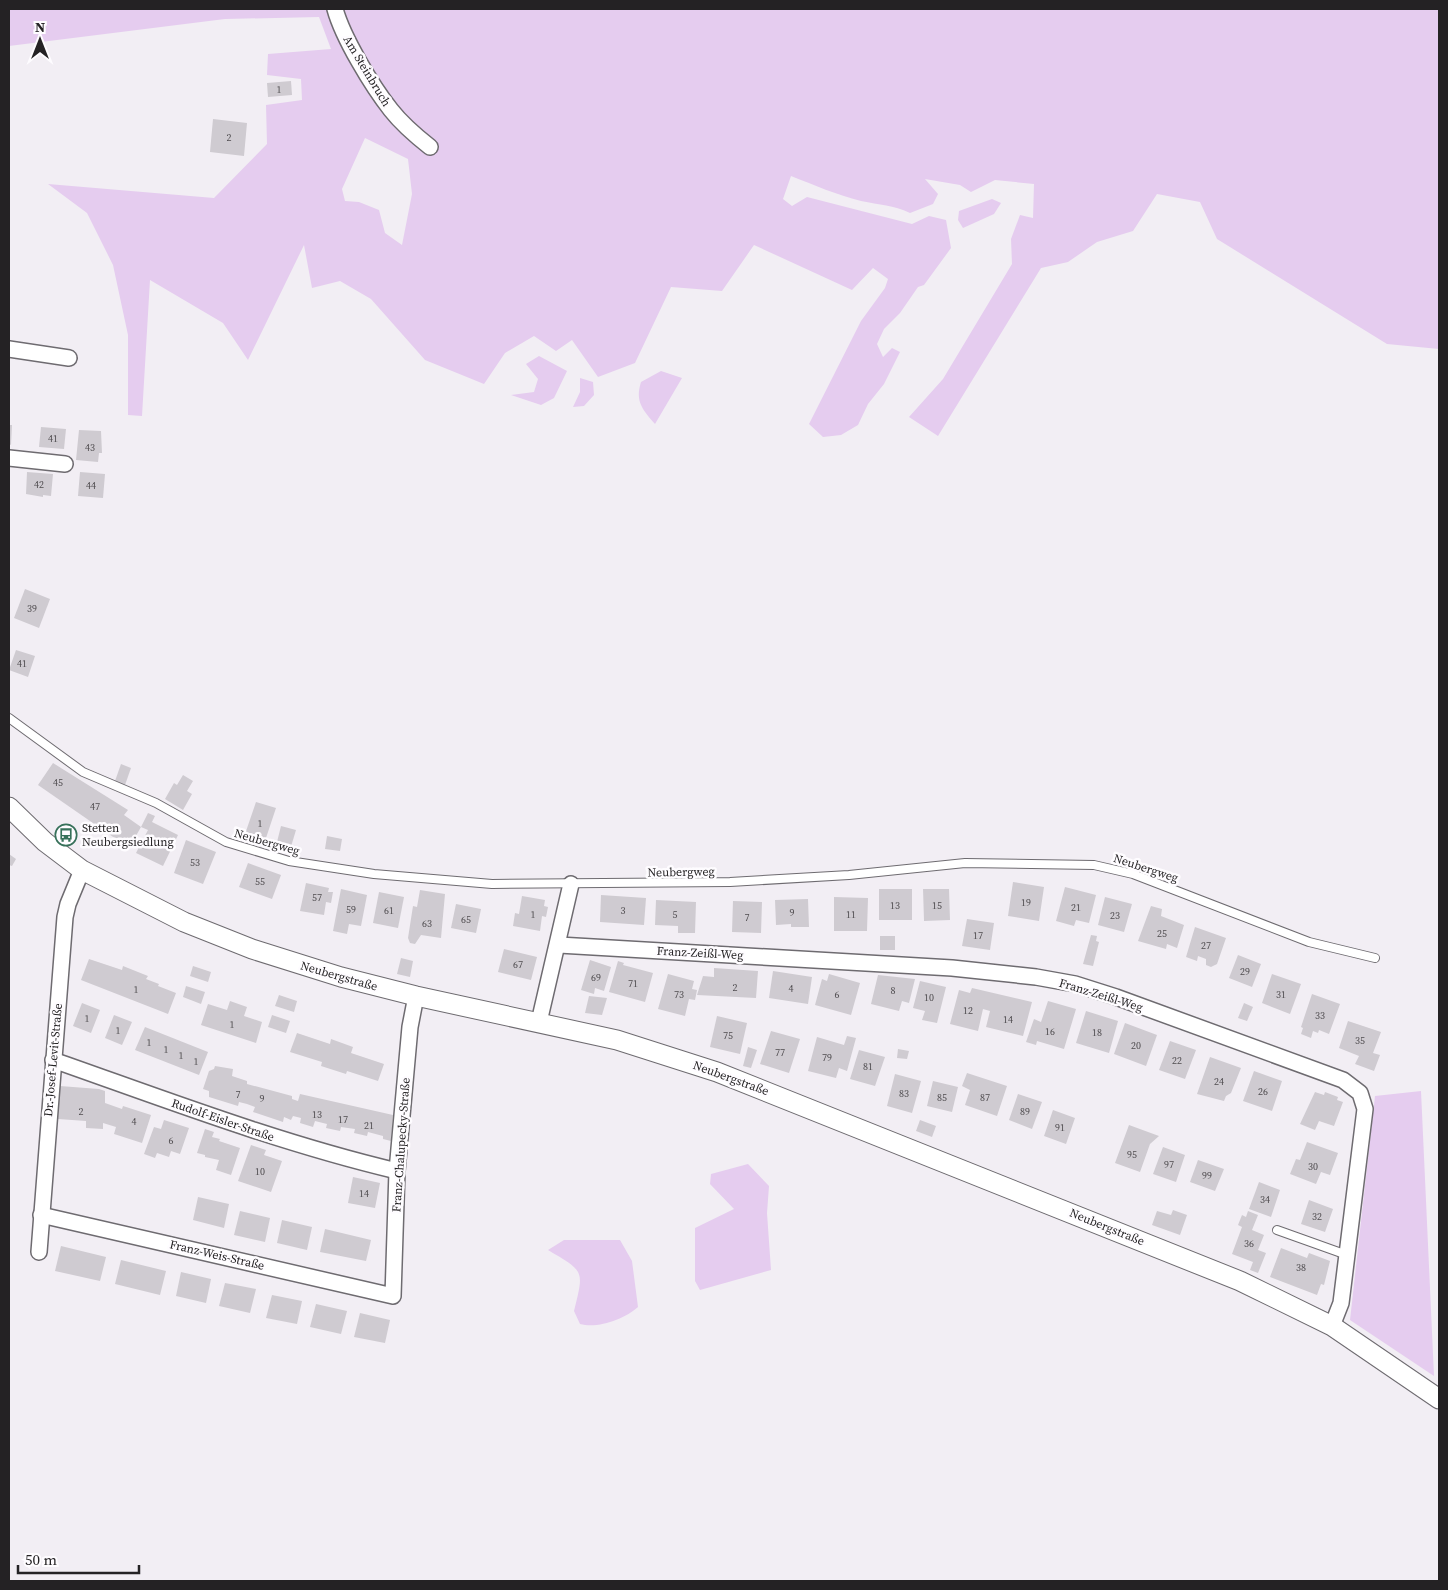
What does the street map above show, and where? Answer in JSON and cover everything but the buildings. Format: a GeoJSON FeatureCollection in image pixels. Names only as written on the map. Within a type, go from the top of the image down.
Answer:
{"type":"FeatureCollection","features":[{"type":"Feature","properties":{"kind":"street","name":"Am Steinbruch"},"geometry":{"type":"LineString","coordinates":[[336,9],[342,28],[390,110],[409,130],[430,147]]}},
{"type":"Feature","properties":{"kind":"street"},"geometry":{"type":"LineString","coordinates":[[9,349],[69,358]]}},
{"type":"Feature","properties":{"kind":"street"},"geometry":{"type":"LineString","coordinates":[[9,458],[65,464]]}},
{"type":"Feature","properties":{"kind":"street","name":"Neubergstraße"},"geometry":{"type":"LineString","coordinates":[[9,807],[45,842],[82,870],[155,908],[224,938],[306,967],[416,996],[617,1040],[725,1075],[1198,1263],[1288,1303],[1332,1326],[1439,1399]]}},
{"type":"Feature","properties":{"kind":"street","name":"Dr.-Josef-Levit-Straße"},"geometry":{"type":"LineString","coordinates":[[39,1252],[65,917],[68,904],[82,870]]}},
{"type":"Feature","properties":{"kind":"street"},"geometry":{"type":"LineString","coordinates":[[539,1022],[559,944],[571,884]]}},
{"type":"Feature","properties":{"kind":"street","name":"Franz-Zeißl-Weg"},"geometry":{"type":"LineString","coordinates":[[559,944],[952,968],[1036,977],[1075,984],[1116,997],[1343,1080],[1360,1093],[1365,1109],[1341,1303],[1332,1326]]}},
{"type":"Feature","properties":{"kind":"street","name":"Franz-Chalupecky-Straße"},"geometry":{"type":"LineString","coordinates":[[392,1296],[397,1171],[410,1026],[416,996]]}},
{"type":"Feature","properties":{"kind":"street","name":"Rudolf-Eisler-Straße"},"geometry":{"type":"LineString","coordinates":[[53,1060],[267,1136],[331,1155],[397,1171]]}},
{"type":"Feature","properties":{"kind":"street","name":"Franz-Weis-Straße"},"geometry":{"type":"LineString","coordinates":[[41,1215],[392,1296]]}},
{"type":"Feature","properties":{"kind":"lane","name":"Neubergweg"},"geometry":{"type":"LineString","coordinates":[[9,718],[83,772],[149,800],[226,842],[279,859],[374,874],[456,882],[571,884],[740,882],[849,875],[964,863],[1094,865],[1133,874],[1309,942],[1374,958]]}},
{"type":"Feature","properties":{"kind":"lane"},"geometry":{"type":"LineString","coordinates":[[1276,1230],[1347,1255]]}},
{"type":"Feature","properties":{"kind":"shaded area"},"geometry":{"type":"Polygon","coordinates":[[[9,9],[1439,9],[1439,349],[1387,344],[1217,239],[1200,202],[1157,194],[1133,231],[1097,242],[1068,262],[1041,268],[938,436],[909,417],[943,379],[1012,264],[1011,239],[1020,215],[1033,218],[1034,184],[995,180],[971,192],[960,185],[925,179],[938,194],[933,204],[910,213],[843,196],[791,176],[783,199],[792,206],[807,197],[912,224],[929,216],[946,220],[951,248],[924,285],[918,287],[900,313],[884,329],[877,344],[883,357],[892,348],[900,352],[884,384],[868,404],[858,425],[841,435],[823,437],[809,424],[861,321],[885,288],[888,279],[873,268],[852,290],[754,245],[722,291],[671,287],[635,363],[598,377],[572,340],[556,351],[534,336],[505,353],[484,384],[425,360],[371,299],[340,281],[312,288],[304,245],[248,360],[223,323],[150,280],[142,416],[128,415],[128,335],[113,265],[87,213],[48,184],[214,198],[267,144],[266,105],[302,100],[301,79],[267,75],[268,54],[331,49],[319,17],[225,19],[9,46],[9,9]],[[365,138],[342,189],[345,201],[359,202],[379,210],[385,233],[402,245],[412,194],[408,159],[365,138]]]}},
{"type":"Feature","properties":{"kind":"shaded area"},"geometry":{"type":"Polygon","coordinates":[[[992,199],[1001,203],[994,214],[963,228],[958,220],[959,211],[992,199]]]}},
{"type":"Feature","properties":{"kind":"shaded area"},"geometry":{"type":"Polygon","coordinates":[[[539,356],[567,371],[554,398],[541,405],[511,395],[534,392],[538,379],[526,364],[539,356]]]}},
{"type":"Feature","properties":{"kind":"shaded area"},"geometry":{"type":"Polygon","coordinates":[[[661,371],[682,378],[655,424],[646,414],[639,400],[639,389],[641,382],[661,371]]]}},
{"type":"Feature","properties":{"kind":"shaded area"},"geometry":{"type":"Polygon","coordinates":[[[580,378],[593,382],[594,395],[584,406],[573,407],[580,392],[580,378]]]}},
{"type":"Feature","properties":{"kind":"shaded area"},"geometry":{"type":"Polygon","coordinates":[[[1421,1091],[1434,1376],[1350,1320],[1375,1096],[1421,1091]]]}},
{"type":"Feature","properties":{"kind":"shaded area"},"geometry":{"type":"Polygon","coordinates":[[[748,1164],[769,1186],[767,1213],[771,1270],[700,1290],[695,1281],[695,1228],[734,1209],[710,1184],[711,1174],[748,1164]]]}},
{"type":"Feature","properties":{"kind":"shaded area"},"geometry":{"type":"Polygon","coordinates":[[[564,1240],[620,1240],[632,1261],[638,1307],[611,1322],[595,1325],[580,1324],[574,1311],[579,1287],[579,1273],[569,1263],[548,1250],[564,1240]]]}},
{"type":"Feature","properties":{"kind":"place","name":"Stetten Neubergsiedlung"},"geometry":{"type":"Point","coordinates":[66,835]}}]}
